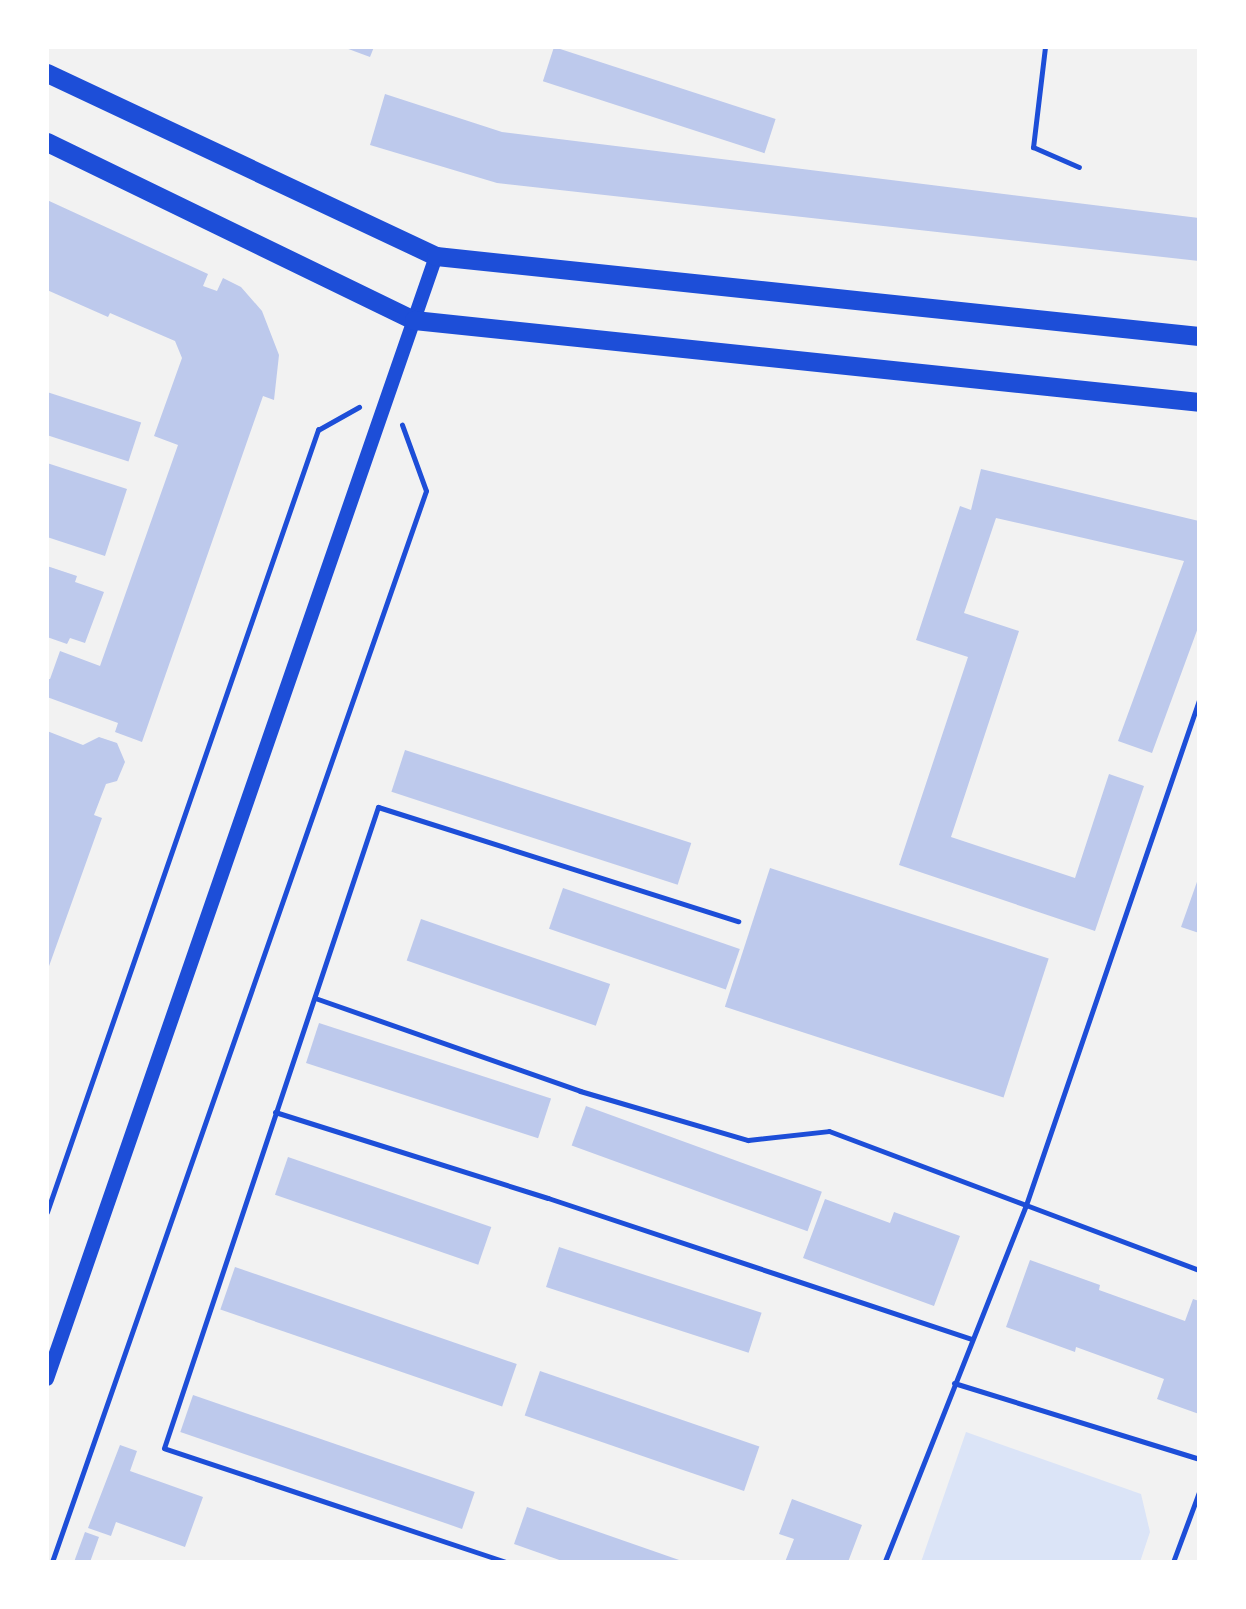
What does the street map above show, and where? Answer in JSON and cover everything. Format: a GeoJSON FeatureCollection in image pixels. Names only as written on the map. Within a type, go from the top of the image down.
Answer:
{"type":"FeatureCollection","features":[{"type":"Feature","properties":{"kind":"highway"},"geometry":{"type":"LineString","coordinates":[[47,73],[436,256],[1199,336]]}},
{"type":"Feature","properties":{"kind":"highway"},"geometry":{"type":"LineString","coordinates":[[47,142],[414,320],[1199,402]]}},
{"type":"Feature","properties":{"kind":"main road"},"geometry":{"type":"LineString","coordinates":[[47,1379],[436,256]]}},
{"type":"Feature","properties":{"kind":"lane"},"geometry":{"type":"LineString","coordinates":[[1045,47],[1033,147],[1079,167]]}},
{"type":"Feature","properties":{"kind":"lane"},"geometry":{"type":"LineString","coordinates":[[886,1562],[971,1339],[1026,1205],[1199,700]]}},
{"type":"Feature","properties":{"kind":"lane"},"geometry":{"type":"LineString","coordinates":[[506,1562],[164,1448],[378,807],[738,921]]}},
{"type":"Feature","properties":{"kind":"lane"},"geometry":{"type":"LineString","coordinates":[[314,998],[580,1091],[748,1140],[829,1131],[1199,1270]]}},
{"type":"Feature","properties":{"kind":"lane"},"geometry":{"type":"LineString","coordinates":[[275,1112],[548,1198],[971,1339]]}},
{"type":"Feature","properties":{"kind":"lane"},"geometry":{"type":"LineString","coordinates":[[954,1383],[1199,1459]]}},
{"type":"Feature","properties":{"kind":"lane"},"geometry":{"type":"LineString","coordinates":[[1173,1562],[1199,1492]]}},
{"type":"Feature","properties":{"kind":"path"},"geometry":{"type":"LineString","coordinates":[[47,1212],[318,430],[389,390],[426,491],[52,1562]]}},
{"type":"Feature","properties":{"kind":"shaded area"},"geometry":{"type":"Polygon","coordinates":[[[966,1432],[1141,1494],[1150,1532],[1140,1562],[921,1562],[966,1432]]]}},
{"type":"Feature","properties":{"kind":"building"},"geometry":{"type":"Polygon","coordinates":[[[343,47],[374,47],[370,57],[343,47]]]}},
{"type":"Feature","properties":{"kind":"building"},"geometry":{"type":"Polygon","coordinates":[[[554,47],[776,119],[764,153],[543,81],[554,47]]]}},
{"type":"Feature","properties":{"kind":"building"},"geometry":{"type":"Polygon","coordinates":[[[385,94],[502,132],[1199,218],[1199,261],[497,183],[370,145],[385,94]]]}},
{"type":"Feature","properties":{"kind":"building"},"geometry":{"type":"Polygon","coordinates":[[[47,200],[208,274],[203,286],[217,291],[223,278],[241,287],[262,311],[279,355],[274,400],[263,396],[142,742],[115,732],[118,723],[47,697],[47,679],[50,679],[60,651],[100,666],[178,445],[154,436],[182,358],[175,341],[110,313],[108,317],[47,290],[47,200]]]}},
{"type":"Feature","properties":{"kind":"building"},"geometry":{"type":"Polygon","coordinates":[[[47,392],[141,423],[128,462],[47,435],[47,392]]]}},
{"type":"Feature","properties":{"kind":"building"},"geometry":{"type":"Polygon","coordinates":[[[47,463],[127,489],[105,556],[47,537],[47,463]]]}},
{"type":"Feature","properties":{"kind":"building"},"geometry":{"type":"Polygon","coordinates":[[[981,469],[1199,521],[1199,625],[1152,753],[1118,741],[1184,561],[996,518],[964,613],[1019,631],[951,837],[1075,878],[1109,774],[1144,786],[1095,931],[899,865],[968,657],[916,640],[960,506],[971,510],[981,469]]]}},
{"type":"Feature","properties":{"kind":"building"},"geometry":{"type":"Polygon","coordinates":[[[47,566],[77,576],[75,582],[104,592],[85,643],[70,638],[67,644],[47,637],[47,566]]]}},
{"type":"Feature","properties":{"kind":"building"},"geometry":{"type":"Polygon","coordinates":[[[47,731],[83,745],[99,737],[117,743],[125,762],[117,781],[106,784],[94,815],[102,818],[48,969],[47,731]]]}},
{"type":"Feature","properties":{"kind":"building"},"geometry":{"type":"Polygon","coordinates":[[[405,750],[691,843],[678,885],[391,792],[405,750]]]}},
{"type":"Feature","properties":{"kind":"building"},"geometry":{"type":"Polygon","coordinates":[[[770,868],[1049,959],[1004,1097],[725,1007],[770,868]]]}},
{"type":"Feature","properties":{"kind":"building"},"geometry":{"type":"Polygon","coordinates":[[[1199,879],[1199,933],[1181,927],[1199,879]]]}},
{"type":"Feature","properties":{"kind":"building"},"geometry":{"type":"Polygon","coordinates":[[[563,888],[740,949],[726,990],[549,929],[563,888]]]}},
{"type":"Feature","properties":{"kind":"building"},"geometry":{"type":"Polygon","coordinates":[[[421,919],[610,984],[596,1026],[407,961],[421,919]]]}},
{"type":"Feature","properties":{"kind":"building"},"geometry":{"type":"Polygon","coordinates":[[[319,1023],[551,1098],[538,1138],[306,1063],[319,1023]]]}},
{"type":"Feature","properties":{"kind":"building"},"geometry":{"type":"Polygon","coordinates":[[[586,1106],[822,1192],[807,1231],[572,1145],[586,1106]]]}},
{"type":"Feature","properties":{"kind":"building"},"geometry":{"type":"Polygon","coordinates":[[[288,1157],[491,1227],[478,1265],[275,1195],[288,1157]]]}},
{"type":"Feature","properties":{"kind":"building"},"geometry":{"type":"Polygon","coordinates":[[[825,1199],[890,1223],[894,1212],[960,1236],[934,1306],[803,1258],[825,1199]]]}},
{"type":"Feature","properties":{"kind":"building"},"geometry":{"type":"Polygon","coordinates":[[[559,1247],[762,1313],[749,1353],[546,1287],[559,1247]]]}},
{"type":"Feature","properties":{"kind":"building"},"geometry":{"type":"Polygon","coordinates":[[[1030,1260],[1100,1285],[1099,1290],[1185,1321],[1193,1299],[1199,1301],[1199,1414],[1157,1399],[1164,1379],[1076,1347],[1075,1352],[1006,1327],[1030,1260]]]}},
{"type":"Feature","properties":{"kind":"building"},"geometry":{"type":"Polygon","coordinates":[[[235,1267],[517,1364],[502,1407],[220,1310],[235,1267]]]}},
{"type":"Feature","properties":{"kind":"building"},"geometry":{"type":"Polygon","coordinates":[[[540,1371],[759,1447],[744,1491],[525,1415],[540,1371]]]}},
{"type":"Feature","properties":{"kind":"building"},"geometry":{"type":"Polygon","coordinates":[[[193,1395],[475,1492],[462,1529],[180,1432],[193,1395]]]}},
{"type":"Feature","properties":{"kind":"building"},"geometry":{"type":"Polygon","coordinates":[[[120,1445],[137,1451],[130,1471],[203,1497],[185,1547],[116,1522],[111,1536],[88,1528],[120,1445]]]}},
{"type":"Feature","properties":{"kind":"building"},"geometry":{"type":"Polygon","coordinates":[[[792,1499],[862,1525],[848,1562],[785,1562],[794,1539],[779,1534],[792,1499]]]}},
{"type":"Feature","properties":{"kind":"building"},"geometry":{"type":"Polygon","coordinates":[[[527,1507],[682,1561],[565,1562],[514,1544],[527,1507]]]}},
{"type":"Feature","properties":{"kind":"building"},"geometry":{"type":"Polygon","coordinates":[[[85,1532],[99,1537],[90,1562],[74,1562],[85,1532]]]}}]}
